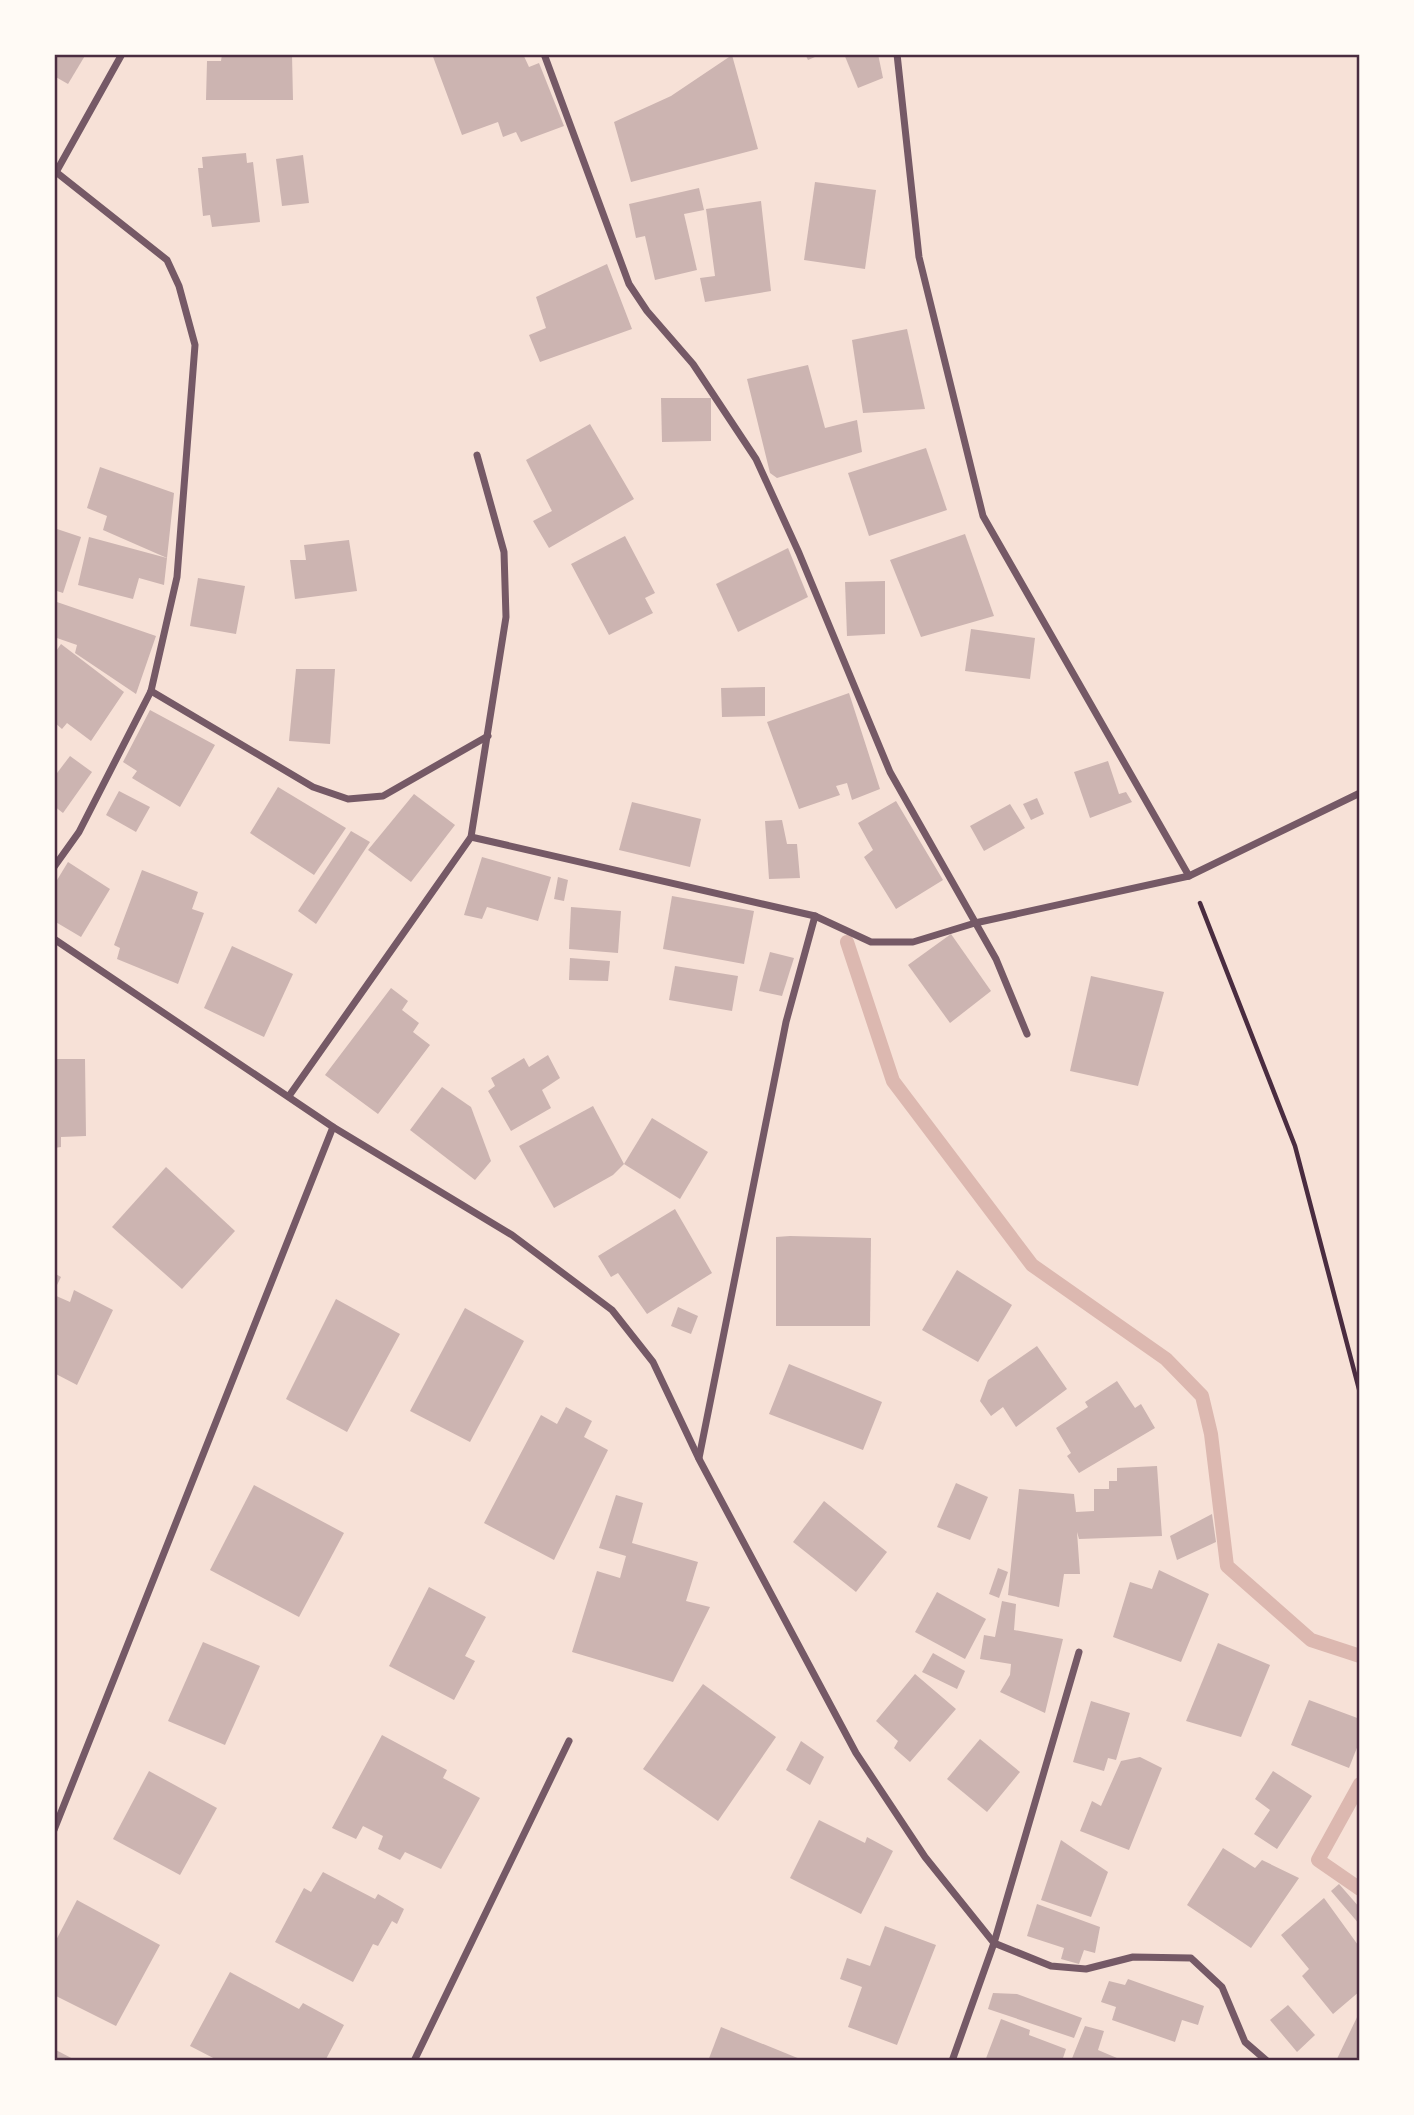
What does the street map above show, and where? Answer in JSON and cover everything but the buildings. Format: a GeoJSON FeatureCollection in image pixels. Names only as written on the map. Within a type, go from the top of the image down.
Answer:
{"type":"FeatureCollection","features":[{"type":"Feature","properties":{"kind":"street"},"geometry":{"type":"LineString","coordinates":[[54,867],[79,832],[151,691],[177,577],[195,345],[179,286],[167,260],[55,173],[122,54]]}},
{"type":"Feature","properties":{"kind":"street"},"geometry":{"type":"LineString","coordinates":[[544,54],[629,284],[647,311],[693,364],[756,459],[799,553],[890,772],[996,959],[1027,1034]]}},
{"type":"Feature","properties":{"kind":"street"},"geometry":{"type":"LineString","coordinates":[[897,54],[919,257],[983,516],[1189,876]]}},
{"type":"Feature","properties":{"kind":"street"},"geometry":{"type":"LineString","coordinates":[[289,1096],[471,837],[506,618],[504,552],[477,455]]}},
{"type":"Feature","properties":{"kind":"street"},"geometry":{"type":"LineString","coordinates":[[151,691],[313,787],[348,799],[383,796],[488,736]]}},
{"type":"Feature","properties":{"kind":"street"},"geometry":{"type":"LineString","coordinates":[[471,837],[815,916],[871,942],[913,942],[975,923],[1189,876],[1360,793]]}},
{"type":"Feature","properties":{"kind":"street"},"geometry":{"type":"LineString","coordinates":[[699,1459],[786,1022],[815,916]]}},
{"type":"Feature","properties":{"kind":"street"},"geometry":{"type":"LineString","coordinates":[[54,939],[333,1127],[512,1235],[612,1310],[653,1363],[699,1459],[856,1754],[925,1857],[994,1943],[1051,1966],[1086,1969],[1133,1956],[1191,1958],[1222,1987],[1245,2042],[1267,2061]]}},
{"type":"Feature","properties":{"kind":"street"},"geometry":{"type":"LineString","coordinates":[[54,1830],[333,1127]]}},
{"type":"Feature","properties":{"kind":"street"},"geometry":{"type":"LineString","coordinates":[[952,2061],[994,1943],[1079,1652]]}},
{"type":"Feature","properties":{"kind":"street"},"geometry":{"type":"LineString","coordinates":[[414,2061],[569,1741]]}},
{"type":"Feature","properties":{"kind":"path"},"geometry":{"type":"LineString","coordinates":[[1189,876],[1295,1146],[1360,1393]]}},
{"type":"Feature","properties":{"kind":"waterway"},"geometry":{"type":"LineString","coordinates":[[847,942],[893,1081],[1032,1265],[1166,1359],[1202,1396],[1211,1434],[1227,1566],[1311,1640],[1360,1656]]}},
{"type":"Feature","properties":{"kind":"waterway"},"geometry":{"type":"LineString","coordinates":[[1360,1784],[1318,1860],[1360,1889]]}}]}
